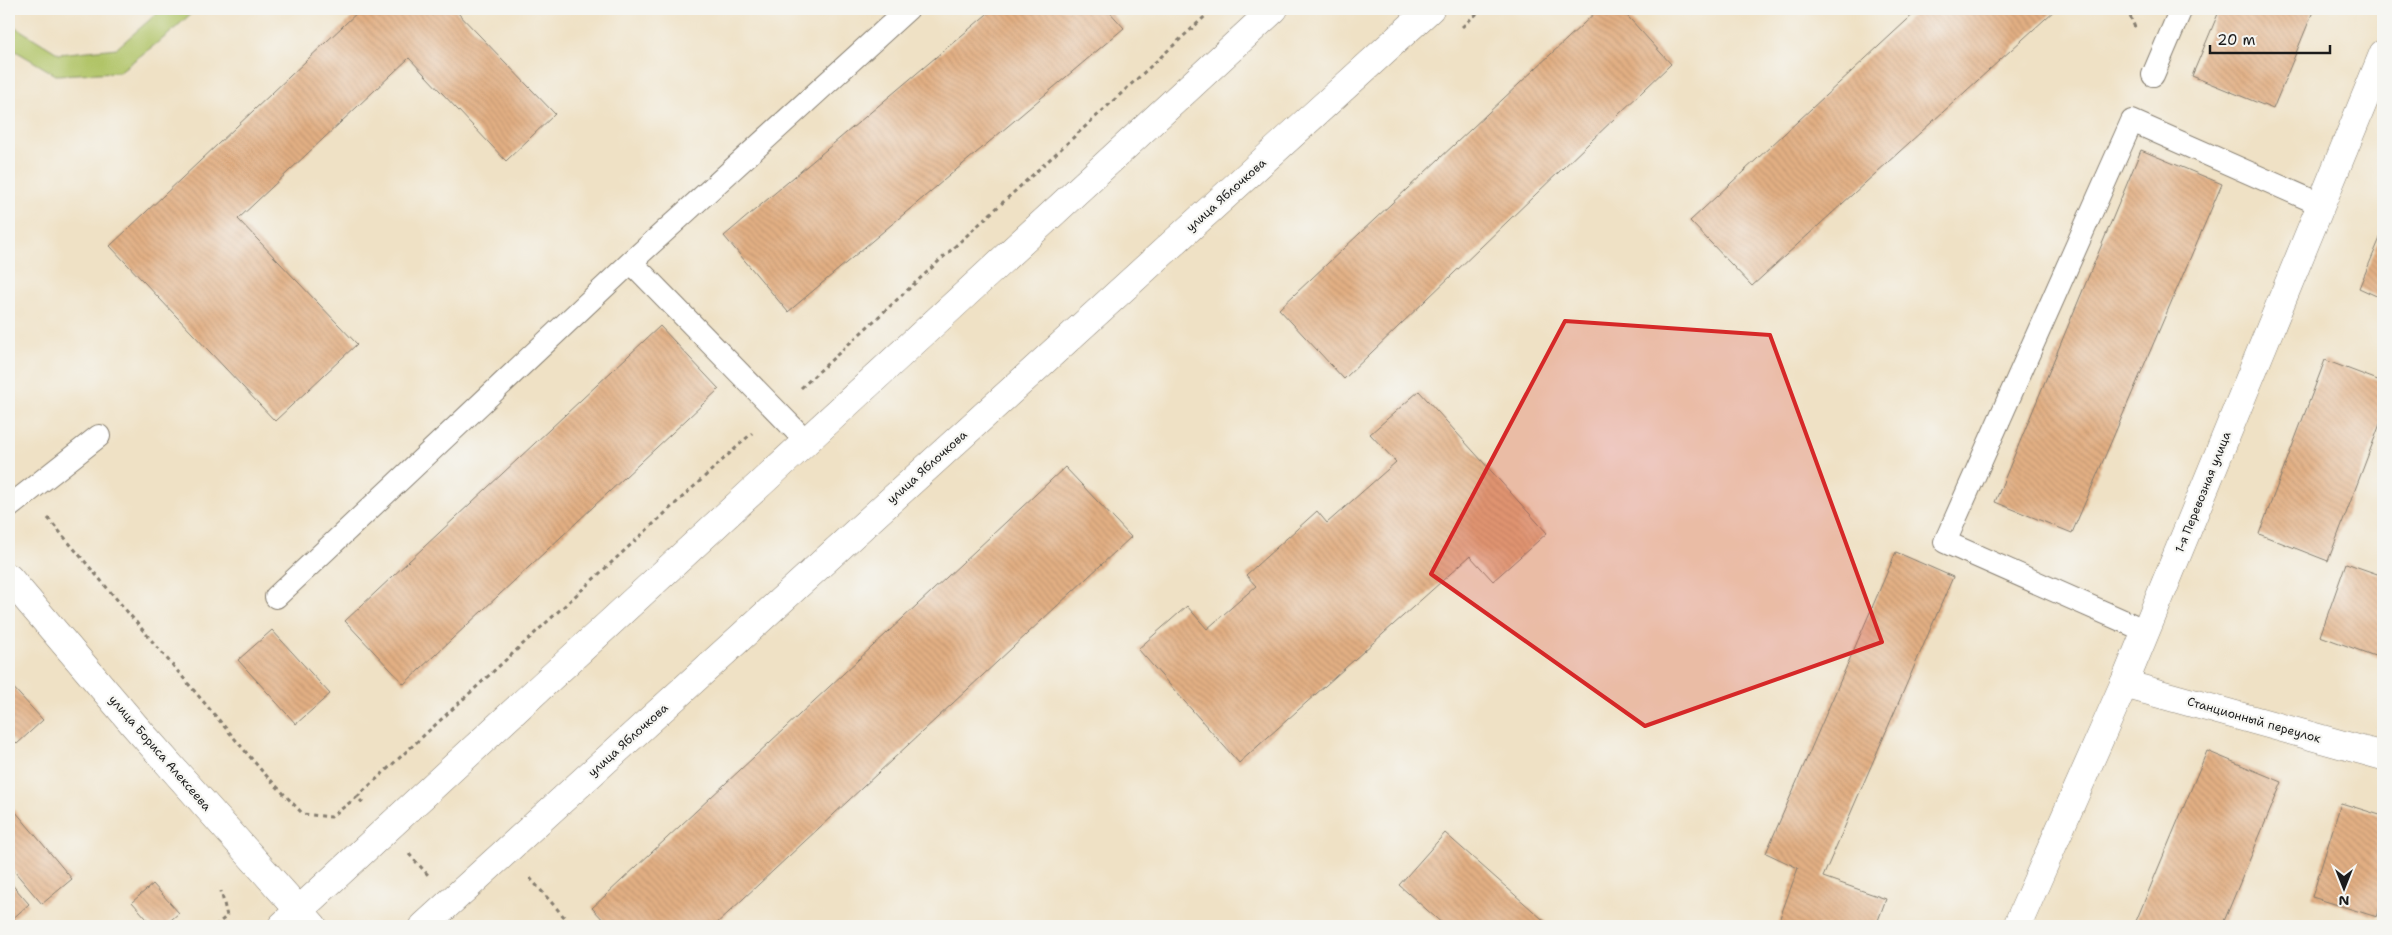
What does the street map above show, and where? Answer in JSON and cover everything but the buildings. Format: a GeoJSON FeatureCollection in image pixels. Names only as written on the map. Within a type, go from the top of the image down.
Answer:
{"type":"FeatureCollection","features":[{"type":"Feature","properties":{"kind":"main road"},"geometry":{"type":"LineString","coordinates":[[298,921],[387,829],[1274,9]]}},
{"type":"Feature","properties":{"kind":"main road","name":"улица Яблочкова"},"geometry":{"type":"LineString","coordinates":[[424,926],[1430,9]]}},
{"type":"Feature","properties":{"kind":"main road","name":"1-я Перевозная улица"},"geometry":{"type":"LineString","coordinates":[[2017,926],[2124,684],[2383,54]]}},
{"type":"Feature","properties":{"kind":"main road","name":"улица Бориса Алексеева"},"geometry":{"type":"LineString","coordinates":[[9,578],[298,921]]}},
{"type":"Feature","properties":{"kind":"main road","name":"Станционный переулок"},"geometry":{"type":"LineString","coordinates":[[2124,684],[2383,756]]}},
{"type":"Feature","properties":{"kind":"lane"},"geometry":{"type":"LineString","coordinates":[[276,597],[631,262],[908,9]]}},
{"type":"Feature","properties":{"kind":"lane"},"geometry":{"type":"LineString","coordinates":[[2152,75],[2182,9]]}},
{"type":"Feature","properties":{"kind":"lane"},"geometry":{"type":"LineString","coordinates":[[2146,631],[1945,542],[2132,121],[2322,205]]}},
{"type":"Feature","properties":{"kind":"lane"},"geometry":{"type":"LineString","coordinates":[[631,262],[806,442]]}},
{"type":"Feature","properties":{"kind":"lane"},"geometry":{"type":"LineString","coordinates":[[9,507],[99,436]]}},
{"type":"Feature","properties":{"kind":"path"},"geometry":{"type":"LineString","coordinates":[[26,493],[262,771],[303,814],[332,817],[357,797],[451,901]]}},
{"type":"Feature","properties":{"kind":"path"},"geometry":{"type":"LineString","coordinates":[[529,878],[572,926]]}},
{"type":"Feature","properties":{"kind":"path"},"geometry":{"type":"LineString","coordinates":[[215,926],[227,916],[221,891]]}},
{"type":"Feature","properties":{"kind":"highlighted area"},"geometry":{"type":"Polygon","coordinates":[[[1565,321],[1770,335],[1882,642],[1645,726],[1431,574],[1565,321]]]}},
{"type":"Feature","properties":{"kind":"green space"},"geometry":{"type":"Polygon","coordinates":[[[162,9],[196,9],[169,34],[119,72],[56,75],[9,47],[9,23],[59,54],[117,48],[162,9]]]}}]}
